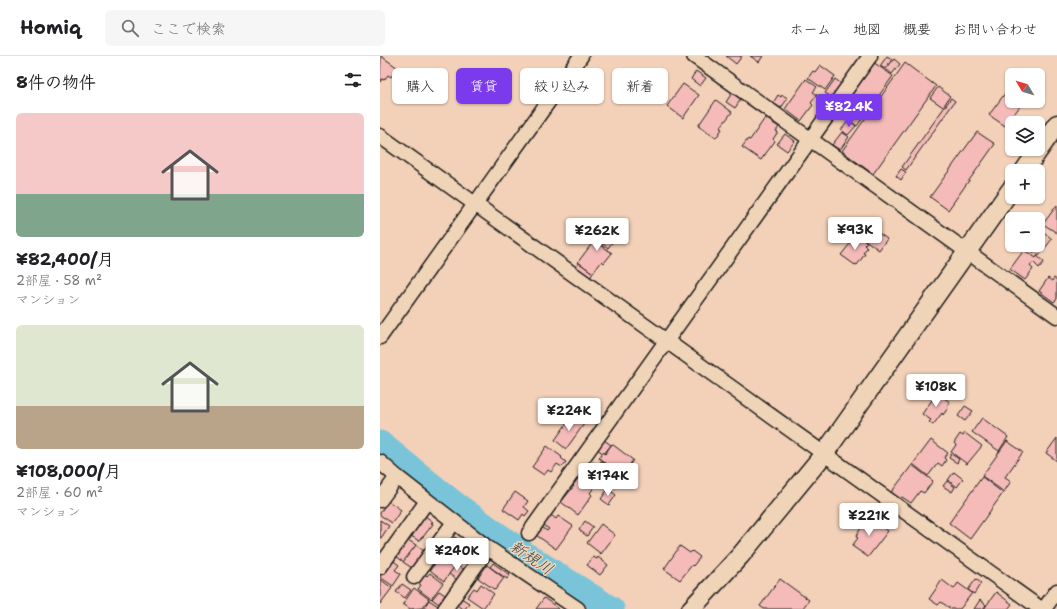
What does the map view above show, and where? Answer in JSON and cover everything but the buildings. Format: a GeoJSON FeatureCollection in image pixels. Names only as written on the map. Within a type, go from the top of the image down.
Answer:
{"type":"FeatureCollection","features":[{"type":"Feature","properties":{"kind":"street"},"geometry":{"type":"LineString","coordinates":[[380,337],[581,56]]}},
{"type":"Feature","properties":{"kind":"street"},"geometry":{"type":"LineString","coordinates":[[694,56],[1057,316]]}},
{"type":"Feature","properties":{"kind":"street"},"geometry":{"type":"LineString","coordinates":[[529,534],[870,56]]}},
{"type":"Feature","properties":{"kind":"street"},"geometry":{"type":"LineString","coordinates":[[1029,164],[1057,124]]}},
{"type":"Feature","properties":{"kind":"street"},"geometry":{"type":"LineString","coordinates":[[380,136],[1041,609]]}},
{"type":"Feature","properties":{"kind":"street"},"geometry":{"type":"LineString","coordinates":[[691,609],[740,556],[824,454],[1005,198]]}},
{"type":"Feature","properties":{"kind":"street"},"geometry":{"type":"LineString","coordinates":[[380,462],[427,501],[488,548],[578,609]]}},
{"type":"Feature","properties":{"kind":"street"},"geometry":{"type":"LineString","coordinates":[[380,500],[397,477]]}},
{"type":"Feature","properties":{"kind":"street"},"geometry":{"type":"LineString","coordinates":[[380,567],[427,501]]}},
{"type":"Feature","properties":{"kind":"street"},"geometry":{"type":"LineString","coordinates":[[414,577],[454,522]]}},
{"type":"Feature","properties":{"kind":"street"},"geometry":{"type":"LineString","coordinates":[[445,609],[488,548]]}},
{"type":"Feature","properties":{"kind":"street"},"geometry":{"type":"LineString","coordinates":[[1044,609],[1057,591]]}},
{"type":"Feature","properties":{"kind":"waterway","name":"新規川"},"geometry":{"type":"LineString","coordinates":[[380,443],[454,503],[525,554],[612,609]]}}]}
